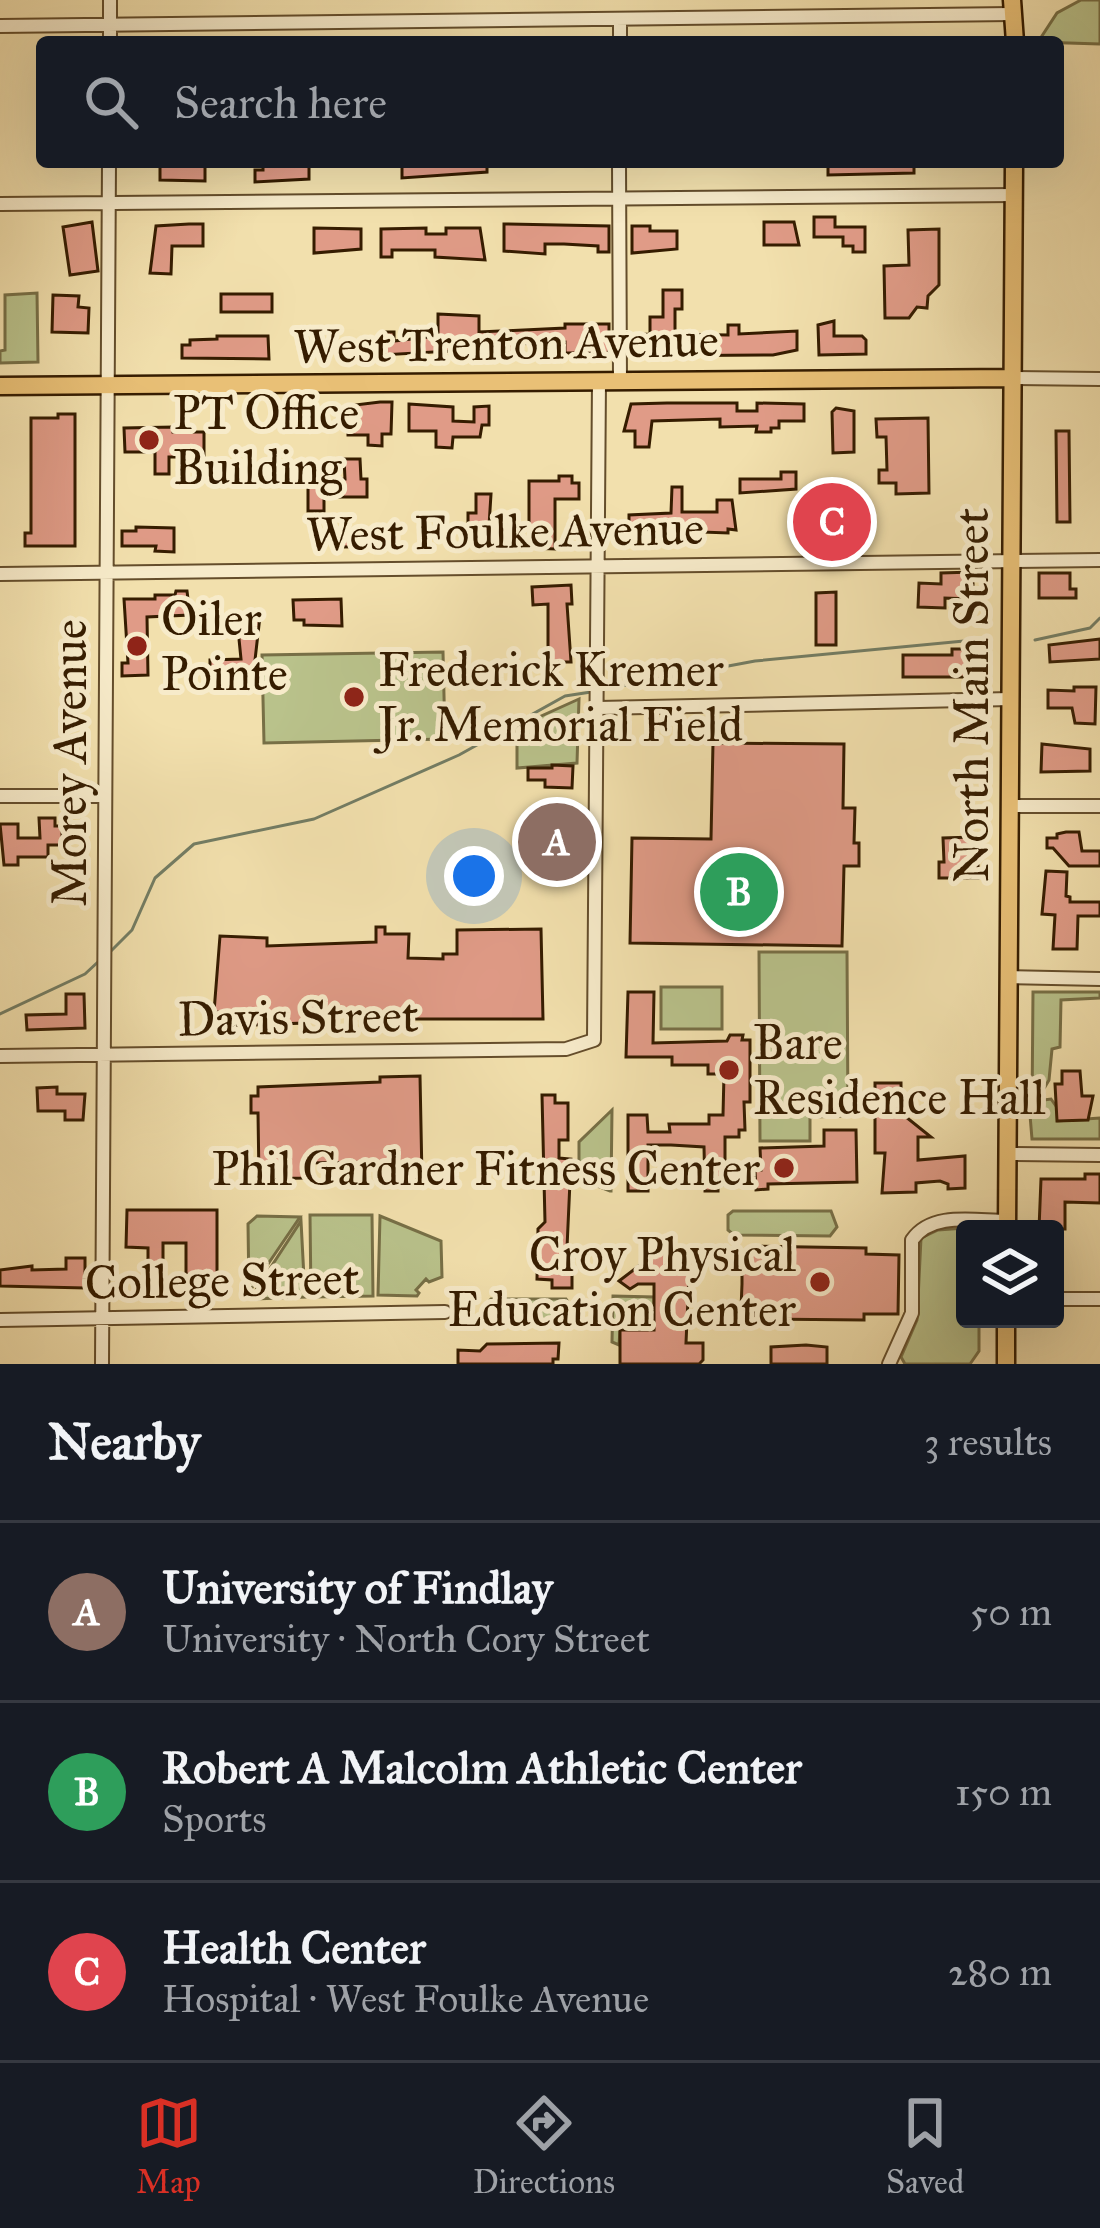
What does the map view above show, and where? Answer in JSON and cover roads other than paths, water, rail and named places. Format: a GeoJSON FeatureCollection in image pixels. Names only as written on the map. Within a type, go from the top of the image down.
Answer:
{"type":"FeatureCollection","features":[{"type":"Feature","properties":{"kind":"main road","name":"North Main Street"},"geometry":{"type":"LineString","coordinates":[[1007,1220],[1014,168]]}},
{"type":"Feature","properties":{"kind":"main road","name":"West Trenton Avenue"},"geometry":{"type":"LineString","coordinates":[[0,386],[1012,378]]}},
{"type":"Feature","properties":{"kind":"main road"},"geometry":{"type":"LineString","coordinates":[[1006,1328],[1006,1364]]}},
{"type":"Feature","properties":{"kind":"street"},"geometry":{"type":"LineString","coordinates":[[110,0],[110,36]]}},
{"type":"Feature","properties":{"kind":"street"},"geometry":{"type":"LineString","coordinates":[[602,4],[603,20]]}},
{"type":"Feature","properties":{"kind":"street"},"geometry":{"type":"LineString","coordinates":[[0,26],[620,20],[1012,7]]}},
{"type":"Feature","properties":{"kind":"street"},"geometry":{"type":"LineString","coordinates":[[620,20],[620,36]]}},
{"type":"Feature","properties":{"kind":"street","name":"Morey Avenue"},"geometry":{"type":"LineString","coordinates":[[102,1364],[109,168]]}},
{"type":"Feature","properties":{"kind":"street"},"geometry":{"type":"LineString","coordinates":[[620,168],[620,380]]}},
{"type":"Feature","properties":{"kind":"street"},"geometry":{"type":"LineString","coordinates":[[0,204],[1014,195]]}},
{"type":"Feature","properties":{"kind":"street"},"geometry":{"type":"LineString","coordinates":[[1012,378],[1100,379]]}},
{"type":"Feature","properties":{"kind":"street"},"geometry":{"type":"LineString","coordinates":[[599,381],[599,702],[1010,699]]}},
{"type":"Feature","properties":{"kind":"street","name":"West Foulke Avenue"},"geometry":{"type":"LineString","coordinates":[[0,574],[1100,560]]}},
{"type":"Feature","properties":{"kind":"street","name":"Davis Street"},"geometry":{"type":"LineString","coordinates":[[0,1056],[566,1049],[594,1040],[599,702]]}},
{"type":"Feature","properties":{"kind":"street"},"geometry":{"type":"LineString","coordinates":[[0,796],[105,796]]}},
{"type":"Feature","properties":{"kind":"street"},"geometry":{"type":"LineString","coordinates":[[1010,806],[1100,806]]}},
{"type":"Feature","properties":{"kind":"street"},"geometry":{"type":"LineString","coordinates":[[1008,977],[1100,979]]}},
{"type":"Feature","properties":{"kind":"street"},"geometry":{"type":"LineString","coordinates":[[1007,1154],[1100,1155]]}},
{"type":"Feature","properties":{"kind":"street"},"geometry":{"type":"LineString","coordinates":[[889,1364],[909,1326],[912,1240],[933,1221],[956,1222]]}},
{"type":"Feature","properties":{"kind":"street"},"geometry":{"type":"LineString","coordinates":[[1064,1299],[1100,1299]]}},
{"type":"Feature","properties":{"kind":"street","name":"College Street"},"geometry":{"type":"LineString","coordinates":[[0,1320],[445,1312]]}},
{"type":"Feature","properties":{"kind":"waterway"},"geometry":{"type":"LineString","coordinates":[[1035,640],[1090,628],[1100,618]]}},
{"type":"Feature","properties":{"kind":"waterway"},"geometry":{"type":"LineString","coordinates":[[600,690],[755,661],[985,639]]}},
{"type":"Feature","properties":{"kind":"waterway"},"geometry":{"type":"LineString","coordinates":[[111,951],[132,930],[155,878],[194,844],[314,819],[459,755],[565,696],[591,692]]}},
{"type":"Feature","properties":{"kind":"waterway"},"geometry":{"type":"LineString","coordinates":[[0,1014],[85,974],[99,961]]}},
{"type":"Feature","properties":{"kind":"place","name":"PT Office Building"},"geometry":{"type":"Point","coordinates":[149,440]}},
{"type":"Feature","properties":{"kind":"place","name":"Health Center"},"geometry":{"type":"Point","coordinates":[832,522]}},
{"type":"Feature","properties":{"kind":"place","name":"Oiler Pointe"},"geometry":{"type":"Point","coordinates":[137,646]}},
{"type":"Feature","properties":{"kind":"place","name":"Frederick Kremer Jr. Memorial Field"},"geometry":{"type":"Point","coordinates":[354,697]}},
{"type":"Feature","properties":{"kind":"place","name":"University of Findlay"},"geometry":{"type":"Point","coordinates":[557,842]}},
{"type":"Feature","properties":{"kind":"place","name":"Robert A Malcolm Athletic Center"},"geometry":{"type":"Point","coordinates":[739,892]}},
{"type":"Feature","properties":{"kind":"place","name":"Bare Residence Hall"},"geometry":{"type":"Point","coordinates":[729,1070]}},
{"type":"Feature","properties":{"kind":"place","name":"Phil Gardner Fitness Center"},"geometry":{"type":"Point","coordinates":[784,1168]}},
{"type":"Feature","properties":{"kind":"place","name":"Croy Physical Education Center"},"geometry":{"type":"Point","coordinates":[820,1282]}}]}
